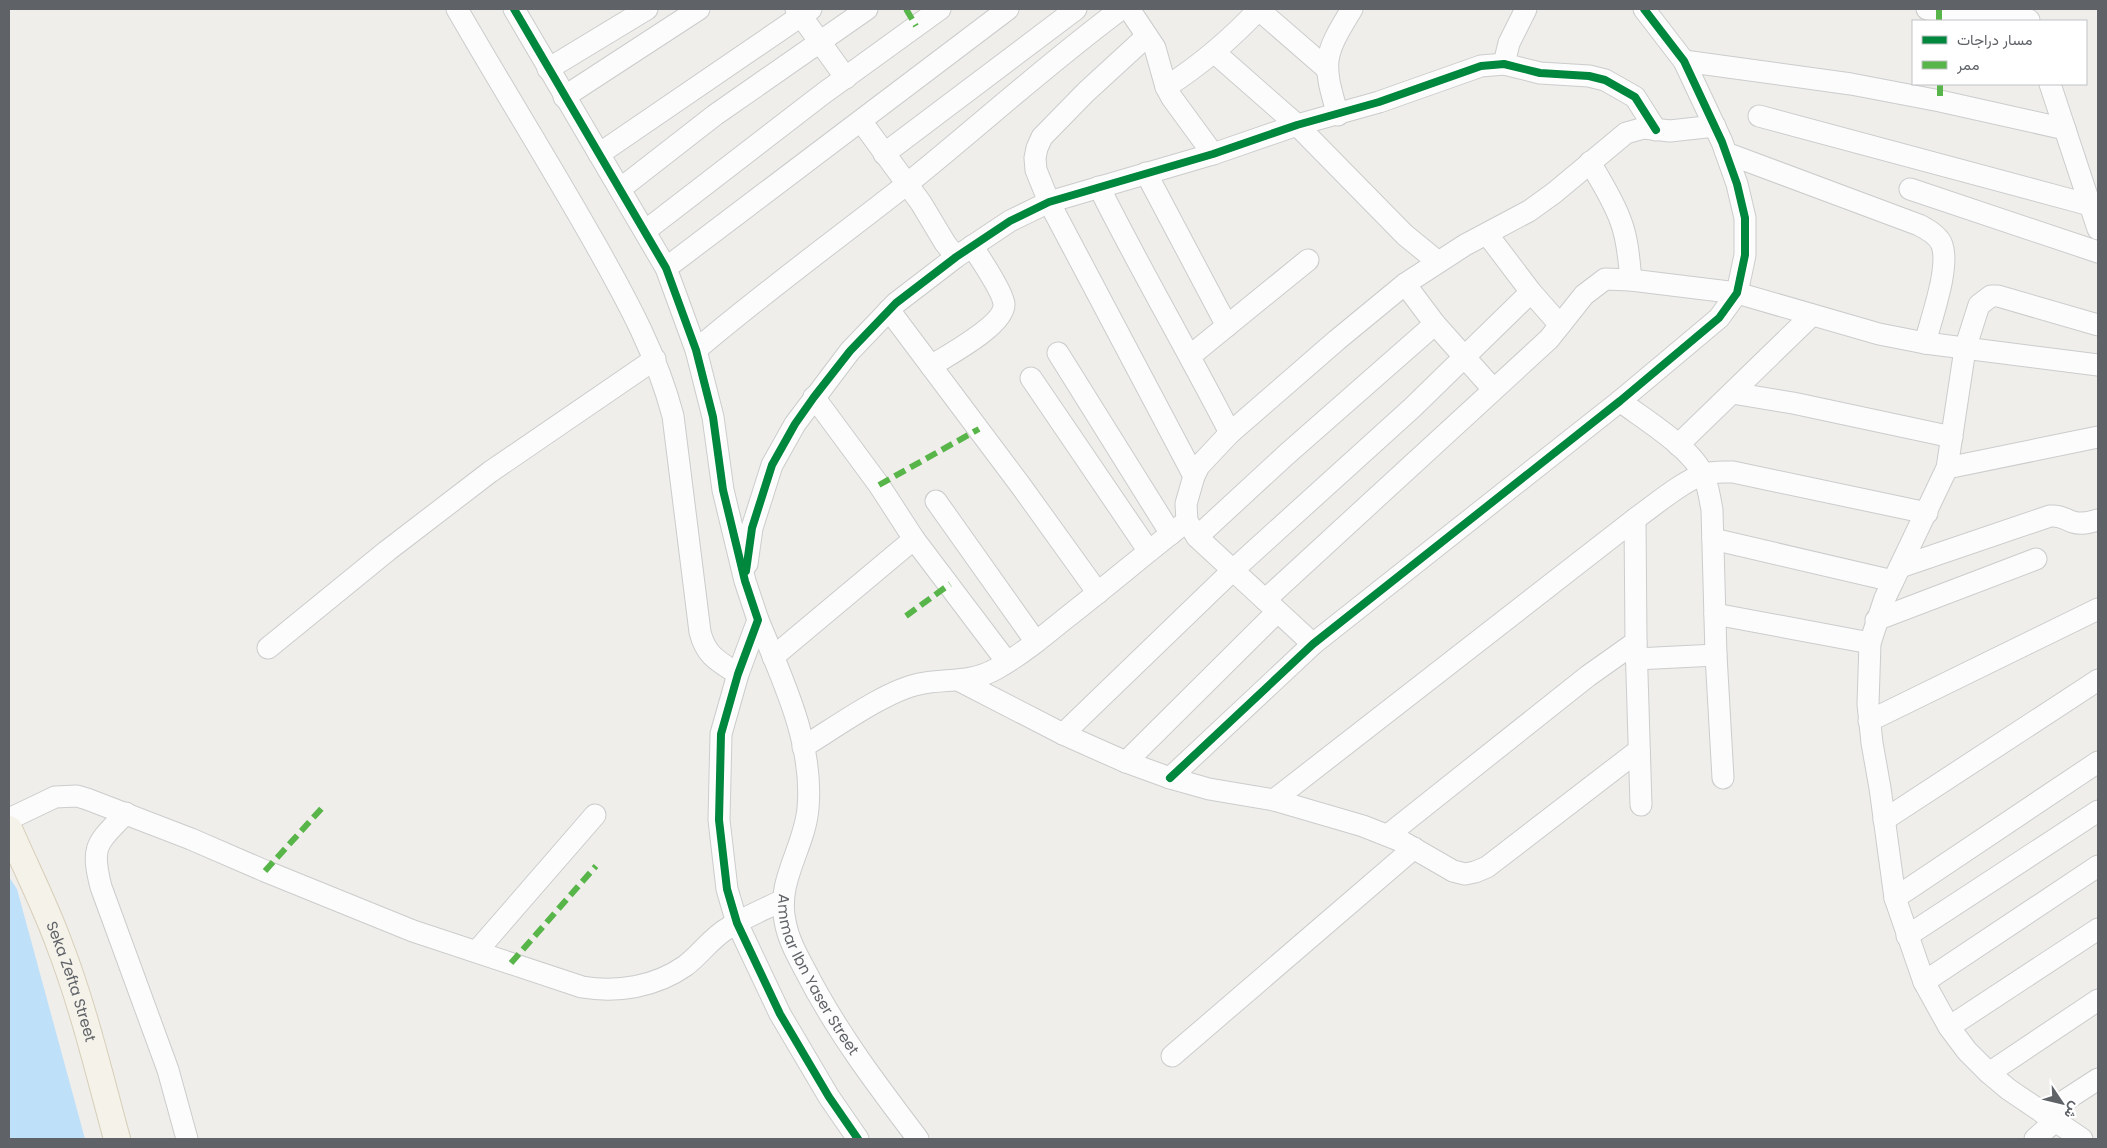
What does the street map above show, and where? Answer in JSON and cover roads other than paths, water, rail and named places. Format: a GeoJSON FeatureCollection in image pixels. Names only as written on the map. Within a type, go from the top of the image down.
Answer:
{"type":"FeatureCollection","features":[{"type":"Feature","properties":{"kind":"main road","name":"Seka Zefta Street"},"geometry":{"type":"LineString","coordinates":[[9,829],[58,940],[90,1036],[118,1139]]}},
{"type":"Feature","properties":{"kind":"street"},"geometry":{"type":"LineString","coordinates":[[457,9],[503,90],[570,198],[631,308],[655,359],[673,416],[703,645],[710,656],[738,674]]}},
{"type":"Feature","properties":{"kind":"street","name":"Ammar Ibn Yaser Street"},"geometry":{"type":"LineString","coordinates":[[514,9],[666,268],[696,350],[713,417],[723,490],[745,581],[758,620],[788,695],[803,747],[808,774],[808,809],[786,880],[774,904],[815,990],[859,1060],[918,1139]]}},
{"type":"Feature","properties":{"kind":"street"},"geometry":{"type":"LineString","coordinates":[[548,69],[647,9]]}},
{"type":"Feature","properties":{"kind":"street"},"geometry":{"type":"LineString","coordinates":[[564,97],[698,9]]}},
{"type":"Feature","properties":{"kind":"street"},"geometry":{"type":"LineString","coordinates":[[620,189],[714,115],[867,9]]}},
{"type":"Feature","properties":{"kind":"street"},"geometry":{"type":"LineString","coordinates":[[645,231],[940,9]]}},
{"type":"Feature","properties":{"kind":"street"},"geometry":{"type":"LineString","coordinates":[[666,268],[1008,9]]}},
{"type":"Feature","properties":{"kind":"street"},"geometry":{"type":"LineString","coordinates":[[884,154],[1076,9]]}},
{"type":"Feature","properties":{"kind":"street"},"geometry":{"type":"LineString","coordinates":[[696,350],[772,287],[907,184],[1054,61],[1121,9]]}},
{"type":"Feature","properties":{"kind":"street"},"geometry":{"type":"LineString","coordinates":[[1129,9],[1155,48],[1166,87],[1172,98],[1213,154]]}},
{"type":"Feature","properties":{"kind":"street"},"geometry":{"type":"LineString","coordinates":[[1166,87],[1200,65],[1259,9],[1326,68]]}},
{"type":"Feature","properties":{"kind":"street"},"geometry":{"type":"LineString","coordinates":[[1338,115],[1326,68],[1333,41],[1352,9]]}},
{"type":"Feature","properties":{"kind":"street"},"geometry":{"type":"LineString","coordinates":[[1504,64],[1509,44],[1526,9]]}},
{"type":"Feature","properties":{"kind":"street"},"geometry":{"type":"LineString","coordinates":[[1170,778],[1313,644],[1620,401],[1719,318],[1737,293],[1745,256],[1745,218],[1737,184],[1726,153],[1684,61],[1644,9]]}},
{"type":"Feature","properties":{"kind":"street"},"geometry":{"type":"LineString","coordinates":[[1927,9],[2027,17]]}},
{"type":"Feature","properties":{"kind":"street"},"geometry":{"type":"LineString","coordinates":[[599,154],[803,11],[819,43],[846,78]]}},
{"type":"Feature","properties":{"kind":"street"},"geometry":{"type":"LineString","coordinates":[[1147,36],[1086,92],[1042,137],[1035,158],[1036,170],[1049,202],[1194,476]]}},
{"type":"Feature","properties":{"kind":"street"},"geometry":{"type":"LineString","coordinates":[[1214,52],[1297,126],[1405,235],[1438,262]]}},
{"type":"Feature","properties":{"kind":"street"},"geometry":{"type":"LineString","coordinates":[[1684,61],[1851,84],[1940,101],[2065,129]]}},
{"type":"Feature","properties":{"kind":"street"},"geometry":{"type":"LineString","coordinates":[[745,581],[752,528],[772,465],[795,424],[814,397],[850,350],[889,310],[964,252],[1010,221],[1049,202],[1338,115],[1481,66],[1504,64],[1540,73],[1582,76],[1605,80],[1635,97],[1656,130]]}},
{"type":"Feature","properties":{"kind":"street"},"geometry":{"type":"LineString","coordinates":[[2050,85],[2098,229]]}},
{"type":"Feature","properties":{"kind":"street"},"geometry":{"type":"LineString","coordinates":[[1759,116],[2090,205]]}},
{"type":"Feature","properties":{"kind":"street"},"geometry":{"type":"LineString","coordinates":[[862,121],[921,203],[945,243],[964,252],[1000,293],[1004,302],[999,318],[989,327],[931,366]]}},
{"type":"Feature","properties":{"kind":"street"},"geometry":{"type":"LineString","coordinates":[[1185,531],[1186,504],[1194,476],[1200,466],[1230,433],[1405,284],[1438,262],[1529,211],[1554,193],[1626,133],[1636,129],[1670,131],[1714,126]]}},
{"type":"Feature","properties":{"kind":"street"},"geometry":{"type":"LineString","coordinates":[[1726,153],[1919,226],[1934,235],[1942,243],[1944,270],[1924,344]]}},
{"type":"Feature","properties":{"kind":"street"},"geometry":{"type":"LineString","coordinates":[[1590,162],[1612,201],[1621,222],[1627,247],[1631,280]]}},
{"type":"Feature","properties":{"kind":"street"},"geometry":{"type":"LineString","coordinates":[[1146,173],[1227,326]]}},
{"type":"Feature","properties":{"kind":"street"},"geometry":{"type":"LineString","coordinates":[[1099,188],[1131,252],[1190,356],[1230,433]]}},
{"type":"Feature","properties":{"kind":"street"},"geometry":{"type":"LineString","coordinates":[[1910,189],[2098,252]]}},
{"type":"Feature","properties":{"kind":"street"},"geometry":{"type":"LineString","coordinates":[[1487,234],[1531,292],[1560,325]]}},
{"type":"Feature","properties":{"kind":"street"},"geometry":{"type":"LineString","coordinates":[[1190,356],[1308,260]]}},
{"type":"Feature","properties":{"kind":"street"},"geometry":{"type":"LineString","coordinates":[[1126,762],[1271,606],[1493,389],[1549,339],[1584,295],[1605,279],[1631,280],[1737,293],[1879,334],[1924,344],[2098,365]]}},
{"type":"Feature","properties":{"kind":"street"},"geometry":{"type":"LineString","coordinates":[[1405,284],[1435,324],[1493,389]]}},
{"type":"Feature","properties":{"kind":"street"},"geometry":{"type":"LineString","coordinates":[[1063,734],[1232,571],[1464,358],[1531,292]]}},
{"type":"Feature","properties":{"kind":"street"},"geometry":{"type":"LineString","coordinates":[[2082,1139],[2008,1089],[1989,1073],[1967,1051],[1949,1027],[1924,982],[1895,898],[1868,704],[1870,643],[1876,620],[1947,468],[1965,349],[1979,305],[1991,296],[1998,296],[2098,326]]}},
{"type":"Feature","properties":{"kind":"street"},"geometry":{"type":"LineString","coordinates":[[889,310],[1098,593]]}},
{"type":"Feature","properties":{"kind":"street"},"geometry":{"type":"LineString","coordinates":[[1678,445],[1812,314]]}},
{"type":"Feature","properties":{"kind":"street"},"geometry":{"type":"LineString","coordinates":[[803,747],[884,698],[902,690],[918,684],[960,681],[980,677],[1007,662],[1036,642],[1098,593],[1148,550],[1185,531],[1286,454],[1435,324]]}},
{"type":"Feature","properties":{"kind":"street"},"geometry":{"type":"LineString","coordinates":[[1058,353],[1185,531],[1313,644]]}},
{"type":"Feature","properties":{"kind":"street"},"geometry":{"type":"LineString","coordinates":[[268,648],[387,551],[490,472],[655,359]]}},
{"type":"Feature","properties":{"kind":"street"},"geometry":{"type":"LineString","coordinates":[[1032,378],[1148,550]]}},
{"type":"Feature","properties":{"kind":"street"},"geometry":{"type":"LineString","coordinates":[[1732,393],[1793,403],[1952,437]]}},
{"type":"Feature","properties":{"kind":"street"},"geometry":{"type":"LineString","coordinates":[[814,397],[879,485],[914,539],[1007,662]]}},
{"type":"Feature","properties":{"kind":"street"},"geometry":{"type":"LineString","coordinates":[[1620,401],[1678,445],[1692,458],[1703,474],[1712,510],[1716,655],[1723,778]]}},
{"type":"Feature","properties":{"kind":"street"},"geometry":{"type":"LineString","coordinates":[[1947,468],[2098,437]]}},
{"type":"Feature","properties":{"kind":"street"},"geometry":{"type":"LineString","coordinates":[[1274,800],[1635,519],[1677,489],[1703,474],[1733,472],[1926,513]]}},
{"type":"Feature","properties":{"kind":"street"},"geometry":{"type":"LineString","coordinates":[[936,501],[1036,642]]}},
{"type":"Feature","properties":{"kind":"street"},"geometry":{"type":"LineString","coordinates":[[1713,538],[1897,574],[2050,516],[2063,516],[2082,524],[2098,520]]}},
{"type":"Feature","properties":{"kind":"street"},"geometry":{"type":"LineString","coordinates":[[1635,519],[1636,651],[1642,805]]}},
{"type":"Feature","properties":{"kind":"street"},"geometry":{"type":"LineString","coordinates":[[773,657],[914,539]]}},
{"type":"Feature","properties":{"kind":"street"},"geometry":{"type":"LineString","coordinates":[[1876,620],[2036,559]]}},
{"type":"Feature","properties":{"kind":"street"},"geometry":{"type":"LineString","coordinates":[[1870,721],[2098,609]]}},
{"type":"Feature","properties":{"kind":"street"},"geometry":{"type":"LineString","coordinates":[[1715,614],[1870,643]]}},
{"type":"Feature","properties":{"kind":"street"},"geometry":{"type":"LineString","coordinates":[[758,620],[738,674],[721,734],[719,820],[727,889],[780,1014],[824,1089],[858,1139]]}},
{"type":"Feature","properties":{"kind":"street"},"geometry":{"type":"LineString","coordinates":[[1388,835],[1588,676],[1636,651],[1716,655]]}},
{"type":"Feature","properties":{"kind":"street"},"geometry":{"type":"LineString","coordinates":[[1884,820],[2098,680]]}},
{"type":"Feature","properties":{"kind":"street"},"geometry":{"type":"LineString","coordinates":[[960,681],[1063,734],[1126,762],[1170,778],[1209,789],[1274,800],[1388,835],[1453,871],[1465,874],[1487,868],[1640,750]]}},
{"type":"Feature","properties":{"kind":"street"},"geometry":{"type":"LineString","coordinates":[[1895,898],[2098,762]]}},
{"type":"Feature","properties":{"kind":"street"},"geometry":{"type":"LineString","coordinates":[[9,819],[46,801],[77,796],[126,813],[413,930],[582,987],[608,990],[650,983],[674,972],[685,965],[719,934],[774,904]]}},
{"type":"Feature","properties":{"kind":"street"},"geometry":{"type":"LineString","coordinates":[[1907,936],[2098,811]]}},
{"type":"Feature","properties":{"kind":"street"},"geometry":{"type":"LineString","coordinates":[[126,813],[97,848],[95,864],[101,887],[166,1062],[180,1106],[187,1139]]}},
{"type":"Feature","properties":{"kind":"street"},"geometry":{"type":"LineString","coordinates":[[477,951],[596,815]]}},
{"type":"Feature","properties":{"kind":"street"},"geometry":{"type":"LineString","coordinates":[[1172,1056],[1414,848]]}},
{"type":"Feature","properties":{"kind":"street"},"geometry":{"type":"LineString","coordinates":[[1924,982],[2098,866]]}},
{"type":"Feature","properties":{"kind":"street"},"geometry":{"type":"LineString","coordinates":[[1949,1027],[2098,929]]}},
{"type":"Feature","properties":{"kind":"street"},"geometry":{"type":"LineString","coordinates":[[1989,1073],[2098,1000]]}},
{"type":"Feature","properties":{"kind":"street"},"geometry":{"type":"LineString","coordinates":[[2035,1139],[2049,1117],[2098,1079]]}},
{"type":"Feature","properties":{"kind":"water"},"geometry":{"type":"Polygon","coordinates":[[[9,877],[17,889],[85,1139],[9,1139],[9,877]]]}}]}
